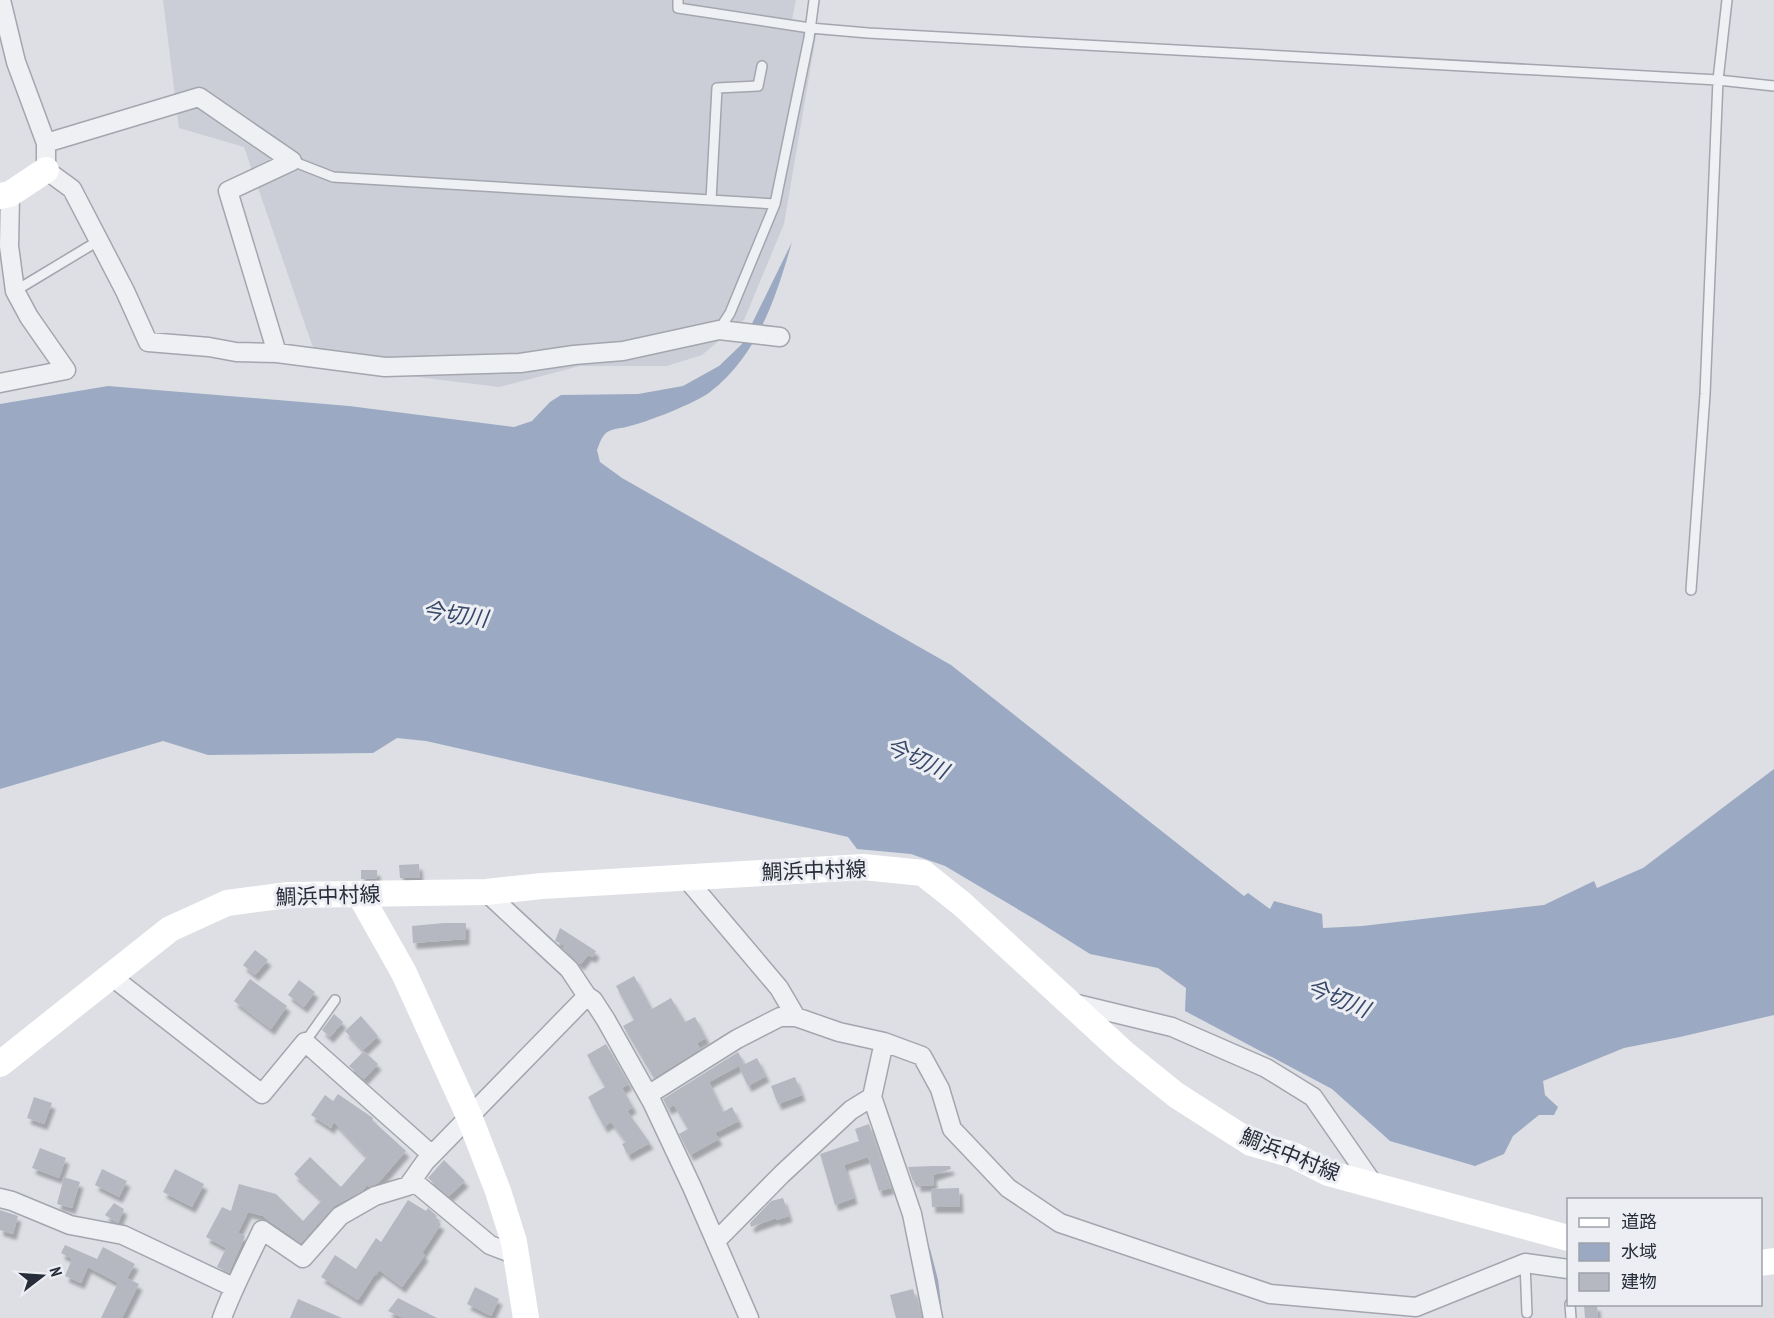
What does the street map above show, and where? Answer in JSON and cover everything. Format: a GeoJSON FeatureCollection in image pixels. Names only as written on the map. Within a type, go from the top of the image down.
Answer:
{"type":"FeatureCollection","features":[{"type":"Feature","properties":{"kind":"main road"},"geometry":{"type":"LineString","coordinates":[[5,195],[46,170]]}},
{"type":"Feature","properties":{"kind":"main road","name":"鯛浜中村線"},"geometry":{"type":"LineString","coordinates":[[0,1064],[170,928],[227,903],[288,895],[486,892],[542,886],[864,867],[923,873],[962,904],[1124,1053],[1176,1095],[1251,1143],[1293,1155],[1328,1173],[1567,1237]]}},
{"type":"Feature","properties":{"kind":"main road"},"geometry":{"type":"LineString","coordinates":[[360,895],[404,974],[469,1116],[498,1191],[516,1255],[526,1318]]}},
{"type":"Feature","properties":{"kind":"street"},"geometry":{"type":"LineString","coordinates":[[1,0],[16,62],[46,142],[46,170],[72,189],[125,291],[148,342],[209,347],[236,352],[278,352],[385,367],[520,363],[623,351],[719,330],[780,337]]}},
{"type":"Feature","properties":{"kind":"street"},"geometry":{"type":"LineString","coordinates":[[46,142],[198,97],[292,161]]}},
{"type":"Feature","properties":{"kind":"street"},"geometry":{"type":"LineString","coordinates":[[278,352],[228,191],[292,161]]}},
{"type":"Feature","properties":{"kind":"street"},"geometry":{"type":"LineString","coordinates":[[0,382],[66,370],[29,317],[15,291],[5,195]]}},
{"type":"Feature","properties":{"kind":"street"},"geometry":{"type":"LineString","coordinates":[[686,878],[779,988],[796,1017]]}},
{"type":"Feature","properties":{"kind":"street"},"geometry":{"type":"LineString","coordinates":[[486,892],[568,969],[606,1020],[648,1095],[692,1187],[749,1318]]}},
{"type":"Feature","properties":{"kind":"street"},"geometry":{"type":"LineString","coordinates":[[111,976],[261,1094],[305,1042],[432,1155]]}},
{"type":"Feature","properties":{"kind":"street"},"geometry":{"type":"LineString","coordinates":[[222,1318],[233,1287],[241,1276],[262,1230],[303,1258],[340,1216],[375,1196],[408,1186],[432,1155],[587,996]]}},
{"type":"Feature","properties":{"kind":"street"},"geometry":{"type":"LineString","coordinates":[[1071,1003],[1172,1027],[1266,1068],[1313,1097],[1374,1185]]}},
{"type":"Feature","properties":{"kind":"street"},"geometry":{"type":"LineString","coordinates":[[648,1095],[780,1017],[796,1017],[839,1032],[884,1042],[922,1056],[940,1089],[952,1129],[1008,1188],[1060,1223],[1270,1294],[1416,1307],[1525,1263],[1567,1269]]}},
{"type":"Feature","properties":{"kind":"street"},"geometry":{"type":"LineString","coordinates":[[884,1042],[872,1097],[912,1214],[933,1318]]}},
{"type":"Feature","properties":{"kind":"street"},"geometry":{"type":"LineString","coordinates":[[716,1241],[782,1174],[851,1110],[872,1097]]}},
{"type":"Feature","properties":{"kind":"street"},"geometry":{"type":"LineString","coordinates":[[412,1180],[490,1245],[516,1255]]}},
{"type":"Feature","properties":{"kind":"street"},"geometry":{"type":"LineString","coordinates":[[0,1198],[70,1225],[123,1235],[233,1287]]}},
{"type":"Feature","properties":{"kind":"lane"},"geometry":{"type":"LineString","coordinates":[[678,0],[678,8],[810,28],[868,33],[1718,80],[1774,86]]}},
{"type":"Feature","properties":{"kind":"lane"},"geometry":{"type":"LineString","coordinates":[[719,330],[730,313],[776,204],[814,0]]}},
{"type":"Feature","properties":{"kind":"lane"},"geometry":{"type":"LineString","coordinates":[[1690,590],[1705,394],[1718,80],[1727,0]]}},
{"type":"Feature","properties":{"kind":"lane"},"geometry":{"type":"LineString","coordinates":[[711,200],[717,88],[758,86],[762,66]]}},
{"type":"Feature","properties":{"kind":"lane"},"geometry":{"type":"LineString","coordinates":[[292,161],[333,177],[776,204]]}},
{"type":"Feature","properties":{"kind":"lane"},"geometry":{"type":"LineString","coordinates":[[15,291],[98,241]]}},
{"type":"Feature","properties":{"kind":"lane"},"geometry":{"type":"LineString","coordinates":[[305,1042],[335,1000]]}},
{"type":"Feature","properties":{"kind":"lane"},"geometry":{"type":"LineString","coordinates":[[1525,1263],[1527,1313]]}},
{"type":"Feature","properties":{"kind":"shaded area"},"geometry":{"type":"Polygon","coordinates":[[[163,0],[796,0],[790,29],[817,30],[784,224],[744,320],[702,355],[667,366],[580,366],[499,387],[319,365],[244,147],[179,128],[163,0]]]}},
{"type":"Feature","properties":{"kind":"water","name":"今切川"},"geometry":{"type":"Polygon","coordinates":[[[792,242],[772,304],[753,343],[741,361],[727,377],[703,396],[645,421],[607,432],[602,437],[597,450],[600,462],[622,478],[951,665],[1244,896],[1248,893],[1270,909],[1274,901],[1322,914],[1323,928],[1362,926],[1544,905],[1594,881],[1597,888],[1643,868],[1774,769],[1774,1015],[1624,1048],[1543,1081],[1545,1095],[1558,1107],[1554,1115],[1539,1115],[1513,1136],[1504,1154],[1475,1166],[1390,1141],[1332,1089],[1185,1011],[1186,988],[1158,968],[1090,954],[945,866],[911,854],[857,849],[848,837],[426,741],[397,738],[373,753],[208,755],[163,741],[0,789],[0,404],[108,386],[349,406],[514,427],[532,421],[550,402],[561,395],[638,394],[683,386],[719,366],[742,344],[792,242]]]}},
{"type":"Feature","properties":{"kind":"building"},"geometry":{"type":"Polygon","coordinates":[[[419,864],[420,878],[400,878],[399,865],[419,864]]]}},
{"type":"Feature","properties":{"kind":"building"},"geometry":{"type":"Polygon","coordinates":[[[361,870],[377,870],[377,879],[361,879],[361,870]]]}},
{"type":"Feature","properties":{"kind":"building"},"geometry":{"type":"Polygon","coordinates":[[[466,923],[466,939],[413,943],[412,926],[466,923]]]}},
{"type":"Feature","properties":{"kind":"building"},"geometry":{"type":"Polygon","coordinates":[[[560,928],[596,951],[593,957],[588,955],[581,964],[578,963],[563,949],[565,946],[555,941],[560,928]]]}},
{"type":"Feature","properties":{"kind":"building"},"geometry":{"type":"Polygon","coordinates":[[[255,950],[268,960],[255,975],[243,965],[255,950]]]}},
{"type":"Feature","properties":{"kind":"building"},"geometry":{"type":"Polygon","coordinates":[[[634,976],[652,1009],[671,998],[685,1022],[695,1017],[706,1038],[697,1043],[700,1049],[654,1078],[623,1026],[634,1020],[616,986],[634,976]]]}},
{"type":"Feature","properties":{"kind":"building"},"geometry":{"type":"Polygon","coordinates":[[[250,979],[287,1006],[271,1029],[234,1001],[250,979]]]}},
{"type":"Feature","properties":{"kind":"building"},"geometry":{"type":"Polygon","coordinates":[[[299,980],[315,992],[304,1007],[288,995],[299,980]]]}},
{"type":"Feature","properties":{"kind":"building"},"geometry":{"type":"Polygon","coordinates":[[[334,1014],[343,1022],[330,1037],[322,1030],[334,1014]]]}},
{"type":"Feature","properties":{"kind":"building"},"geometry":{"type":"Polygon","coordinates":[[[361,1016],[378,1036],[363,1050],[345,1031],[361,1016]]]}},
{"type":"Feature","properties":{"kind":"building"},"geometry":{"type":"Polygon","coordinates":[[[606,1044],[629,1084],[622,1088],[633,1107],[627,1111],[650,1143],[628,1155],[622,1144],[626,1142],[611,1122],[604,1127],[588,1097],[605,1087],[587,1055],[606,1044]]]}},
{"type":"Feature","properties":{"kind":"building"},"geometry":{"type":"Polygon","coordinates":[[[364,1051],[378,1064],[364,1079],[349,1066],[364,1051]]]}},
{"type":"Feature","properties":{"kind":"building"},"geometry":{"type":"Polygon","coordinates":[[[738,1052],[744,1063],[709,1082],[723,1112],[732,1107],[739,1121],[715,1133],[719,1139],[690,1155],[679,1134],[688,1129],[674,1105],[668,1109],[663,1099],[738,1052]]]}},
{"type":"Feature","properties":{"kind":"building"},"geometry":{"type":"Polygon","coordinates":[[[757,1058],[766,1076],[748,1086],[739,1067],[757,1058]]]}},
{"type":"Feature","properties":{"kind":"building"},"geometry":{"type":"Polygon","coordinates":[[[795,1077],[802,1095],[778,1104],[771,1086],[795,1077]]]}},
{"type":"Feature","properties":{"kind":"building"},"geometry":{"type":"Polygon","coordinates":[[[338,1094],[373,1118],[372,1120],[406,1151],[378,1183],[369,1187],[367,1185],[362,1191],[334,1206],[301,1243],[263,1216],[248,1212],[238,1233],[245,1236],[229,1273],[217,1267],[226,1248],[206,1237],[222,1207],[231,1211],[239,1184],[276,1194],[303,1221],[322,1200],[294,1174],[310,1157],[341,1187],[367,1157],[334,1122],[331,1128],[311,1115],[325,1095],[333,1101],[338,1094]]]}},
{"type":"Feature","properties":{"kind":"building"},"geometry":{"type":"Polygon","coordinates":[[[34,1097],[52,1103],[44,1124],[27,1118],[34,1097]]]}},
{"type":"Feature","properties":{"kind":"building"},"geometry":{"type":"Polygon","coordinates":[[[869,1124],[891,1188],[879,1191],[868,1157],[844,1165],[854,1198],[835,1205],[820,1154],[859,1141],[855,1129],[869,1124]]]}},
{"type":"Feature","properties":{"kind":"building"},"geometry":{"type":"Polygon","coordinates":[[[40,1148],[66,1158],[59,1178],[32,1168],[40,1148]]]}},
{"type":"Feature","properties":{"kind":"building"},"geometry":{"type":"Polygon","coordinates":[[[444,1160],[465,1181],[449,1196],[428,1178],[444,1160]]]}},
{"type":"Feature","properties":{"kind":"building"},"geometry":{"type":"Polygon","coordinates":[[[950,1166],[951,1169],[933,1175],[934,1185],[917,1186],[917,1180],[913,1181],[908,1167],[950,1166]]]}},
{"type":"Feature","properties":{"kind":"building"},"geometry":{"type":"Polygon","coordinates":[[[102,1169],[127,1181],[119,1197],[95,1185],[102,1169]]]}},
{"type":"Feature","properties":{"kind":"building"},"geometry":{"type":"Polygon","coordinates":[[[175,1169],[204,1184],[192,1207],[163,1192],[175,1169]]]}},
{"type":"Feature","properties":{"kind":"building"},"geometry":{"type":"Polygon","coordinates":[[[64,1177],[80,1182],[72,1208],[57,1204],[64,1177]]]}},
{"type":"Feature","properties":{"kind":"building"},"geometry":{"type":"Polygon","coordinates":[[[959,1188],[960,1207],[932,1207],[931,1189],[959,1188]]]}},
{"type":"Feature","properties":{"kind":"building"},"geometry":{"type":"Polygon","coordinates":[[[783,1198],[789,1216],[751,1227],[750,1223],[771,1201],[783,1198]]]}},
{"type":"Feature","properties":{"kind":"building"},"geometry":{"type":"Polygon","coordinates":[[[408,1200],[426,1211],[428,1208],[437,1216],[434,1220],[441,1224],[422,1253],[425,1255],[402,1287],[379,1270],[358,1300],[321,1277],[335,1255],[356,1269],[376,1238],[381,1242],[408,1200]]]}},
{"type":"Feature","properties":{"kind":"building"},"geometry":{"type":"Polygon","coordinates":[[[114,1203],[124,1209],[118,1223],[105,1215],[114,1203]]]}},
{"type":"Feature","properties":{"kind":"building"},"geometry":{"type":"Polygon","coordinates":[[[0,1210],[18,1216],[13,1234],[0,1230],[0,1210]]]}},
{"type":"Feature","properties":{"kind":"building"},"geometry":{"type":"Polygon","coordinates":[[[65,1245],[97,1259],[103,1247],[135,1264],[127,1278],[139,1284],[122,1318],[101,1318],[118,1283],[88,1267],[81,1283],[65,1276],[72,1259],[61,1253],[65,1245]]]}},
{"type":"Feature","properties":{"kind":"building"},"geometry":{"type":"Polygon","coordinates":[[[475,1287],[499,1299],[491,1316],[467,1304],[475,1287]]]}},
{"type":"Feature","properties":{"kind":"building"},"geometry":{"type":"Polygon","coordinates":[[[913,1289],[921,1318],[896,1318],[890,1295],[913,1289]]]}},
{"type":"Feature","properties":{"kind":"building"},"geometry":{"type":"Polygon","coordinates":[[[398,1298],[437,1318],[403,1318],[388,1311],[398,1298]]]}},
{"type":"Feature","properties":{"kind":"building"},"geometry":{"type":"Polygon","coordinates":[[[298,1299],[342,1318],[290,1318],[298,1299]]]}},
{"type":"Feature","properties":{"kind":"building"},"geometry":{"type":"Polygon","coordinates":[[[1584,1306],[1597,1306],[1598,1318],[1585,1318],[1584,1306]]]}},
{"type":"Feature","properties":{"kind":"waterway"},"geometry":{"type":"LineString","coordinates":[[928,1250],[936,1281],[939,1306]]}}]}
